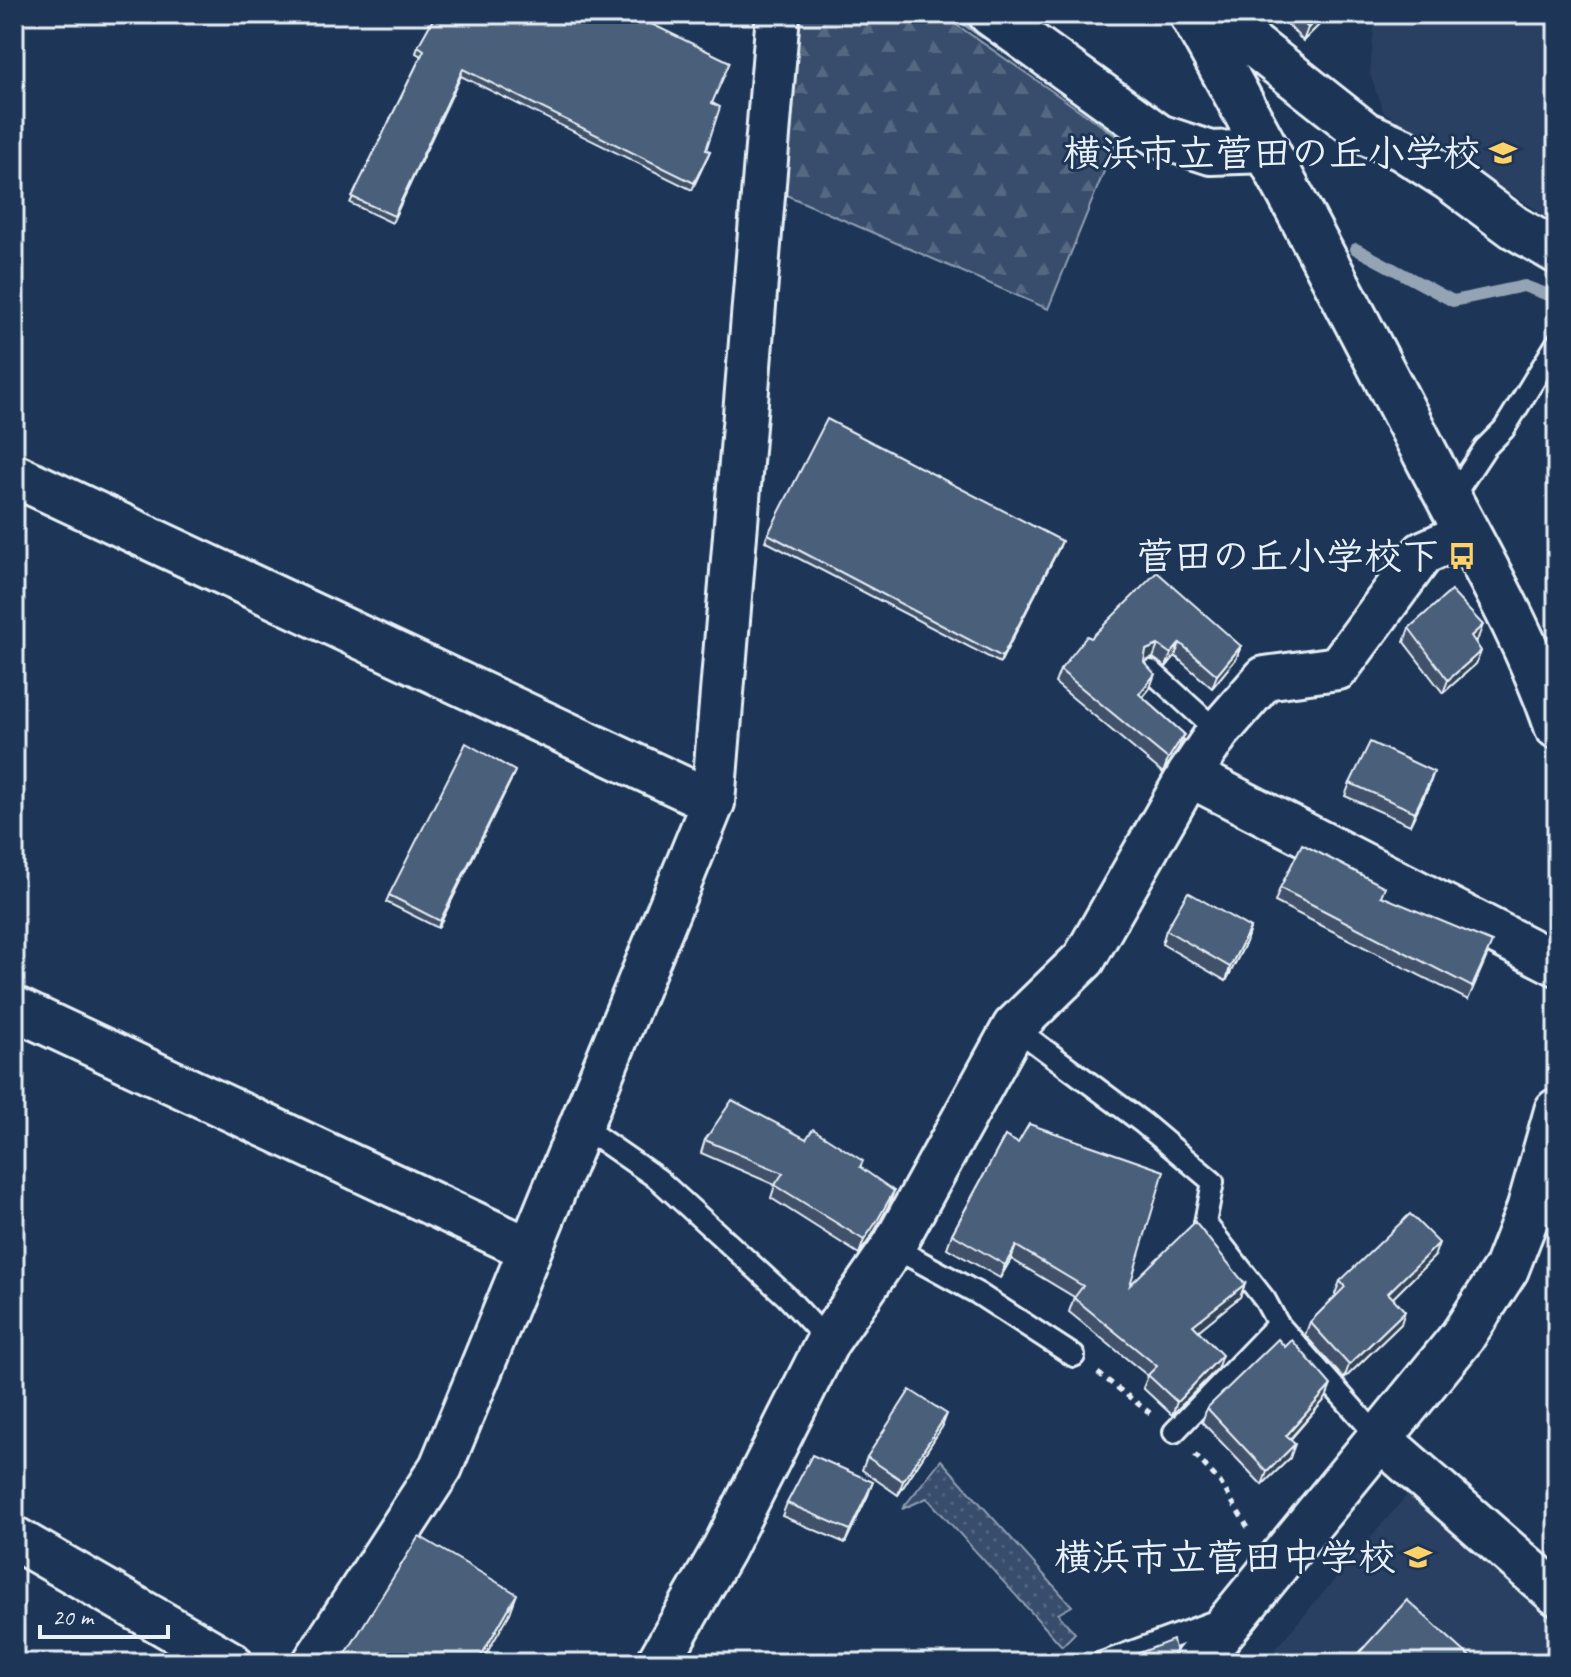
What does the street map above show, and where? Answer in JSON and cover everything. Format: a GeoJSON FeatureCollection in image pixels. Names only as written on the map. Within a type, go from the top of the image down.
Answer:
{"type":"FeatureCollection","features":[{"type":"Feature","properties":{"kind":"street"},"geometry":{"type":"LineString","coordinates":[[314,1663],[441,1467],[713,802],[778,14]]}},
{"type":"Feature","properties":{"kind":"street"},"geometry":{"type":"LineString","coordinates":[[990,14],[1159,136],[1211,153],[1268,151]]}},
{"type":"Feature","properties":{"kind":"street"},"geometry":{"type":"LineString","coordinates":[[1214,16],[1268,151],[1459,517],[1555,714]]}},
{"type":"Feature","properties":{"kind":"street"},"geometry":{"type":"LineString","coordinates":[[1214,16],[1365,133],[1402,149],[1514,227],[1557,252]]}},
{"type":"Feature","properties":{"kind":"street"},"geometry":{"type":"LineString","coordinates":[[14,475],[713,802]]}},
{"type":"Feature","properties":{"kind":"street"},"geometry":{"type":"LineString","coordinates":[[658,1663],[723,1550],[828,1341],[893,1247],[1014,1027],[1084,959],[1189,775],[1218,732],[1265,678],[1338,668],[1423,553],[1459,517]]}},
{"type":"Feature","properties":{"kind":"street"},"geometry":{"type":"LineString","coordinates":[[1189,775],[1557,964]]}},
{"type":"Feature","properties":{"kind":"street"},"geometry":{"type":"LineString","coordinates":[[14,1008],[529,1249]]}},
{"type":"Feature","properties":{"kind":"street"},"geometry":{"type":"LineString","coordinates":[[1196,1663],[1462,1337],[1506,1269],[1529,1210],[1557,1111]]}},
{"type":"Feature","properties":{"kind":"street"},"geometry":{"type":"LineString","coordinates":[[1380,1439],[1557,1594]]}},
{"type":"Feature","properties":{"kind":"street"},"geometry":{"type":"LineString","coordinates":[[14,1538],[231,1663]]}},
{"type":"Feature","properties":{"kind":"lane"},"geometry":{"type":"LineString","coordinates":[[1459,517],[1485,448],[1504,429],[1556,345]]}},
{"type":"Feature","properties":{"kind":"lane"},"geometry":{"type":"LineString","coordinates":[[1151,671],[1218,732]]}},
{"type":"Feature","properties":{"kind":"lane"},"geometry":{"type":"LineString","coordinates":[[1014,1027],[1143,1123],[1213,1182],[1205,1223],[1265,1300],[1278,1324],[1380,1439]]}},
{"type":"Feature","properties":{"kind":"lane"},"geometry":{"type":"LineString","coordinates":[[580,1125],[658,1179],[786,1296],[828,1341]]}},
{"type":"Feature","properties":{"kind":"lane"},"geometry":{"type":"LineString","coordinates":[[893,1247],[977,1293],[1074,1356]]}},
{"type":"Feature","properties":{"kind":"lane"},"geometry":{"type":"LineString","coordinates":[[1174,1432],[1278,1324]]}},
{"type":"Feature","properties":{"kind":"lane"},"geometry":{"type":"LineString","coordinates":[[1102,1663],[1239,1612]]}},
{"type":"Feature","properties":{"kind":"path"},"geometry":{"type":"LineString","coordinates":[[1074,1356],[1174,1432],[1220,1482],[1274,1570]]}},
{"type":"Feature","properties":{"kind":"shaded area","name":"横浜市立菅田の丘小学校"},"geometry":{"type":"Polygon","coordinates":[[[1375,14],[1557,14],[1557,223],[1383,111],[1370,74],[1375,14]]]}},
{"type":"Feature","properties":{"kind":"shaded area","name":"横浜市立菅田中学校"},"geometry":{"type":"Polygon","coordinates":[[[1408,1494],[1557,1621],[1557,1663],[1263,1663],[1408,1494]]]}},
{"type":"Feature","properties":{"kind":"green space"},"geometry":{"type":"Polygon","coordinates":[[[787,14],[941,14],[1118,137],[1048,309],[770,188],[787,14]]]}},
{"type":"Feature","properties":{"kind":"green space"},"geometry":{"type":"Polygon","coordinates":[[[941,1460],[1072,1606],[1058,1614],[1075,1633],[1062,1646],[927,1498],[902,1509],[941,1460]]]}},
{"type":"Feature","properties":{"kind":"building"},"geometry":{"type":"Polygon","coordinates":[[[436,14],[631,14],[730,62],[712,103],[720,107],[706,150],[710,151],[694,183],[463,69],[394,216],[352,197],[424,50],[418,46],[436,14]]]}},
{"type":"Feature","properties":{"kind":"building"},"geometry":{"type":"Polygon","coordinates":[[[1296,14],[1322,14],[1308,28],[1296,14]]]}},
{"type":"Feature","properties":{"kind":"building"},"geometry":{"type":"Polygon","coordinates":[[[827,419],[1062,541],[1002,657],[768,534],[827,419]]]}},
{"type":"Feature","properties":{"kind":"building"},"geometry":{"type":"Polygon","coordinates":[[[1157,572],[1241,646],[1217,675],[1180,643],[1171,654],[1158,645],[1146,650],[1144,662],[1155,674],[1139,694],[1184,734],[1168,759],[1060,670],[1087,636],[1091,638],[1157,572]]]}},
{"type":"Feature","properties":{"kind":"building"},"geometry":{"type":"Polygon","coordinates":[[[1451,591],[1483,625],[1471,636],[1481,651],[1448,680],[1409,628],[1451,591]]]}},
{"type":"Feature","properties":{"kind":"building"},"geometry":{"type":"Polygon","coordinates":[[[1370,742],[1434,772],[1415,812],[1350,783],[1370,742]]]}},
{"type":"Feature","properties":{"kind":"building"},"geometry":{"type":"Polygon","coordinates":[[[466,743],[515,771],[440,921],[389,895],[466,743]]]}},
{"type":"Feature","properties":{"kind":"building"},"geometry":{"type":"Polygon","coordinates":[[[1302,844],[1385,887],[1381,896],[1492,942],[1472,987],[1280,888],[1302,844]]]}},
{"type":"Feature","properties":{"kind":"building"},"geometry":{"type":"Polygon","coordinates":[[[1188,892],[1250,928],[1230,967],[1166,930],[1188,892]]]}},
{"type":"Feature","properties":{"kind":"building"},"geometry":{"type":"Polygon","coordinates":[[[732,1100],[806,1139],[813,1129],[863,1161],[860,1167],[894,1191],[864,1240],[775,1185],[783,1173],[705,1140],[732,1100]]]}},
{"type":"Feature","properties":{"kind":"building"},"geometry":{"type":"Polygon","coordinates":[[[1029,1124],[1164,1171],[1130,1285],[1195,1222],[1245,1284],[1193,1325],[1222,1355],[1177,1402],[1148,1375],[1157,1366],[1074,1298],[1083,1286],[1016,1246],[1005,1265],[952,1234],[1005,1136],[1018,1143],[1029,1124]]]}},
{"type":"Feature","properties":{"kind":"building"},"geometry":{"type":"Polygon","coordinates":[[[1410,1214],[1439,1243],[1388,1293],[1405,1311],[1349,1365],[1310,1322],[1345,1287],[1340,1281],[1410,1214]]]}},
{"type":"Feature","properties":{"kind":"building"},"geometry":{"type":"Polygon","coordinates":[[[1278,1339],[1285,1347],[1292,1340],[1331,1385],[1286,1436],[1295,1444],[1267,1472],[1207,1408],[1278,1339]]]}},
{"type":"Feature","properties":{"kind":"building"},"geometry":{"type":"Polygon","coordinates":[[[910,1390],[947,1414],[903,1481],[867,1457],[910,1390]]]}},
{"type":"Feature","properties":{"kind":"building"},"geometry":{"type":"Polygon","coordinates":[[[812,1455],[873,1482],[850,1530],[787,1503],[812,1455]]]}},
{"type":"Feature","properties":{"kind":"building"},"geometry":{"type":"Polygon","coordinates":[[[419,1536],[517,1594],[477,1663],[340,1663],[419,1536]]]}},
{"type":"Feature","properties":{"kind":"building"},"geometry":{"type":"Polygon","coordinates":[[[1407,1600],[1477,1663],[1350,1663],[1407,1600]]]}},
{"type":"Feature","properties":{"kind":"building"},"geometry":{"type":"Polygon","coordinates":[[[1173,1640],[1176,1653],[1163,1663],[1113,1663],[1173,1640]]]}},
{"type":"Feature","properties":{"kind":"waterway"},"geometry":{"type":"LineString","coordinates":[[957,14],[984,33]]}},
{"type":"Feature","properties":{"kind":"waterway"},"geometry":{"type":"LineString","coordinates":[[1356,249],[1453,301],[1524,286],[1557,298]]}},
{"type":"Feature","properties":{"kind":"place","name":"横浜市立菅田の丘小学校"},"geometry":{"type":"Point","coordinates":[1503,153]}},
{"type":"Feature","properties":{"kind":"place","name":"菅田の丘小学校下"},"geometry":{"type":"Point","coordinates":[1462,556]}},
{"type":"Feature","properties":{"kind":"place","name":"横浜市立菅田中学校"},"geometry":{"type":"Point","coordinates":[1418,1557]}}]}
